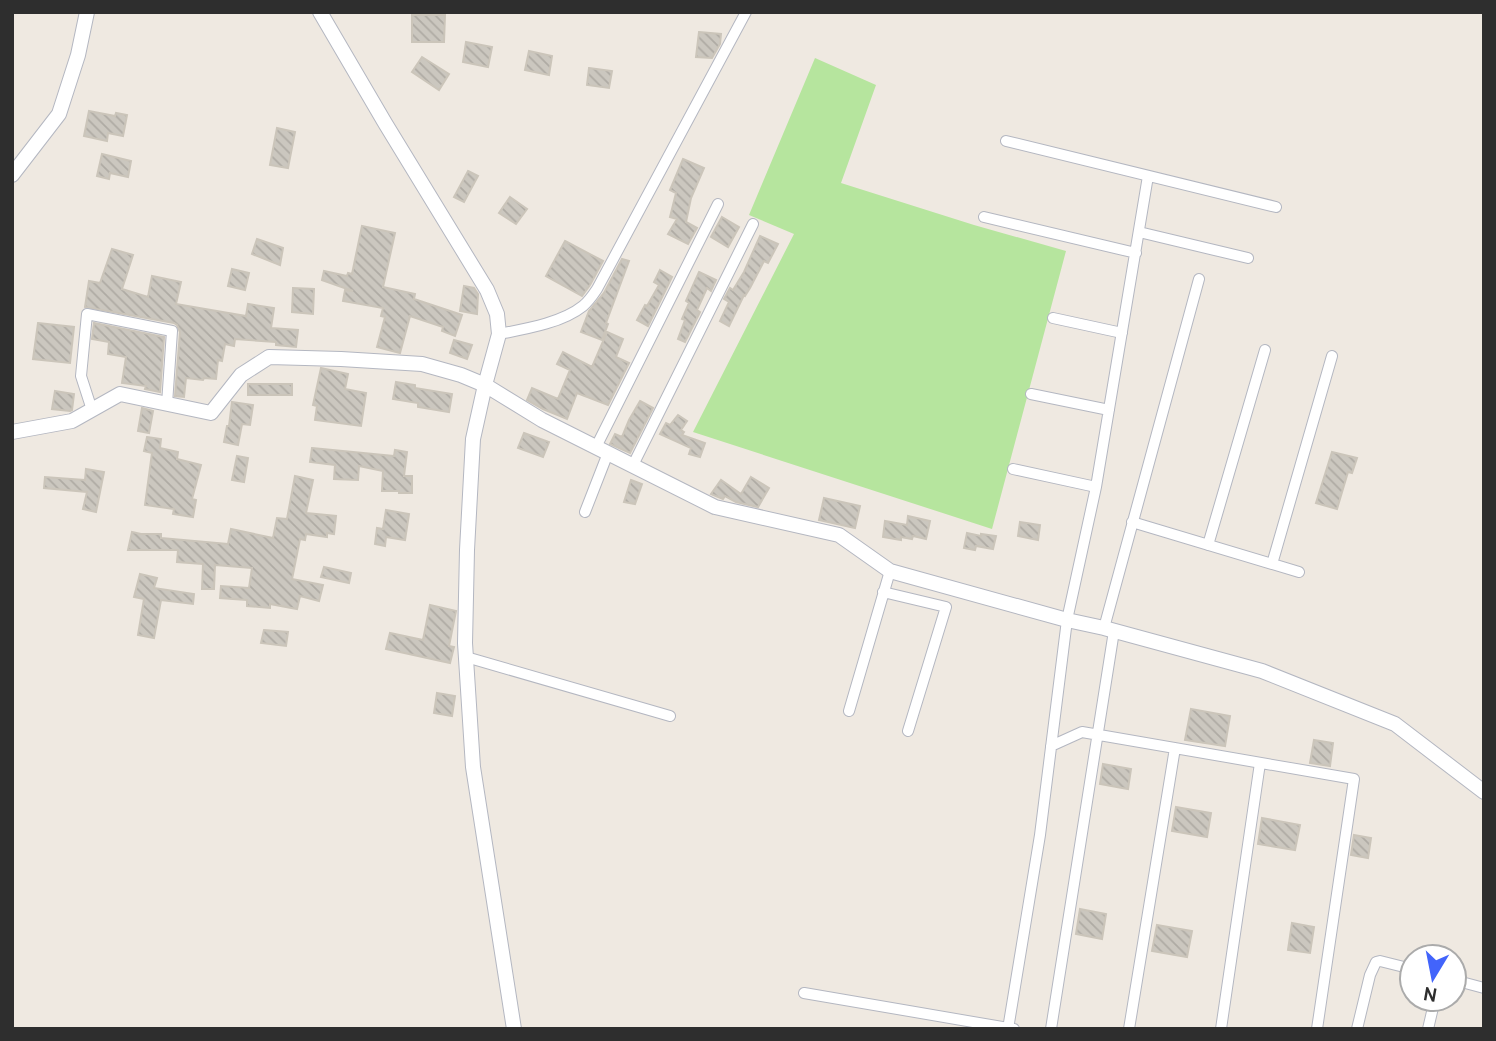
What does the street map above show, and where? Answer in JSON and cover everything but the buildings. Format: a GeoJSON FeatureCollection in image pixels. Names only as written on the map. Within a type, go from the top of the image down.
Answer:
{"type":"FeatureCollection","features":[{"type":"Feature","properties":{"kind":"street"},"geometry":{"type":"LineString","coordinates":[[12,175],[59,114],[78,55],[87,12]]}},
{"type":"Feature","properties":{"kind":"street"},"geometry":{"type":"LineString","coordinates":[[320,12],[487,290],[497,314],[499,334],[473,439],[467,550],[466,657],[473,767],[514,1029]]}},
{"type":"Feature","properties":{"kind":"street"},"geometry":{"type":"LineString","coordinates":[[499,334],[572,314],[585,304],[597,289],[746,12]]}},
{"type":"Feature","properties":{"kind":"street"},"geometry":{"type":"LineString","coordinates":[[1006,141],[1276,207]]}},
{"type":"Feature","properties":{"kind":"street"},"geometry":{"type":"LineString","coordinates":[[804,993],[1010,1028],[1040,835],[1067,620],[1096,487],[1149,176]]}},
{"type":"Feature","properties":{"kind":"street"},"geometry":{"type":"LineString","coordinates":[[585,512],[602,450],[718,204]]}},
{"type":"Feature","properties":{"kind":"street"},"geometry":{"type":"LineString","coordinates":[[984,217],[1136,253]]}},
{"type":"Feature","properties":{"kind":"street"},"geometry":{"type":"LineString","coordinates":[[633,466],[753,224]]}},
{"type":"Feature","properties":{"kind":"street"},"geometry":{"type":"LineString","coordinates":[[1139,232],[1248,258]]}},
{"type":"Feature","properties":{"kind":"street"},"geometry":{"type":"LineString","coordinates":[[1051,1029],[1097,735],[1109,629],[1132,522],[1199,279]]}},
{"type":"Feature","properties":{"kind":"street"},"geometry":{"type":"LineString","coordinates":[[92,410],[81,376],[87,314],[172,331],[167,404]]}},
{"type":"Feature","properties":{"kind":"street"},"geometry":{"type":"LineString","coordinates":[[1053,318],[1122,333]]}},
{"type":"Feature","properties":{"kind":"street"},"geometry":{"type":"LineString","coordinates":[[1208,545],[1265,350]]}},
{"type":"Feature","properties":{"kind":"street"},"geometry":{"type":"LineString","coordinates":[[1272,564],[1332,356]]}},
{"type":"Feature","properties":{"kind":"street"},"geometry":{"type":"LineString","coordinates":[[12,432],[72,421],[120,394],[211,414],[241,375],[269,357],[422,364],[485,385],[541,420],[715,507],[839,536],[890,570],[1262,671],[1395,724],[1484,792]]}},
{"type":"Feature","properties":{"kind":"street"},"geometry":{"type":"LineString","coordinates":[[1031,394],[1109,410]]}},
{"type":"Feature","properties":{"kind":"street"},"geometry":{"type":"LineString","coordinates":[[1013,469],[1096,487]]}},
{"type":"Feature","properties":{"kind":"street"},"geometry":{"type":"LineString","coordinates":[[1132,522],[1299,572]]}},
{"type":"Feature","properties":{"kind":"street"},"geometry":{"type":"LineString","coordinates":[[849,711],[890,570]]}},
{"type":"Feature","properties":{"kind":"street"},"geometry":{"type":"LineString","coordinates":[[883,592],[946,607],[908,731]]}},
{"type":"Feature","properties":{"kind":"street"},"geometry":{"type":"LineString","coordinates":[[466,657],[670,716]]}},
{"type":"Feature","properties":{"kind":"street"},"geometry":{"type":"LineString","coordinates":[[1051,746],[1082,732],[1354,779],[1317,1029]]}},
{"type":"Feature","properties":{"kind":"street"},"geometry":{"type":"LineString","coordinates":[[1129,1029],[1175,748]]}},
{"type":"Feature","properties":{"kind":"street"},"geometry":{"type":"LineString","coordinates":[[1221,1029],[1260,762]]}},
{"type":"Feature","properties":{"kind":"street"},"geometry":{"type":"LineString","coordinates":[[1357,1029],[1370,975],[1376,962],[1398,966]]}},
{"type":"Feature","properties":{"kind":"green space"},"geometry":{"type":"Polygon","coordinates":[[[815,58],[876,85],[841,183],[1066,251],[992,529],[693,432],[794,234],[749,215],[815,58]]]}}]}
